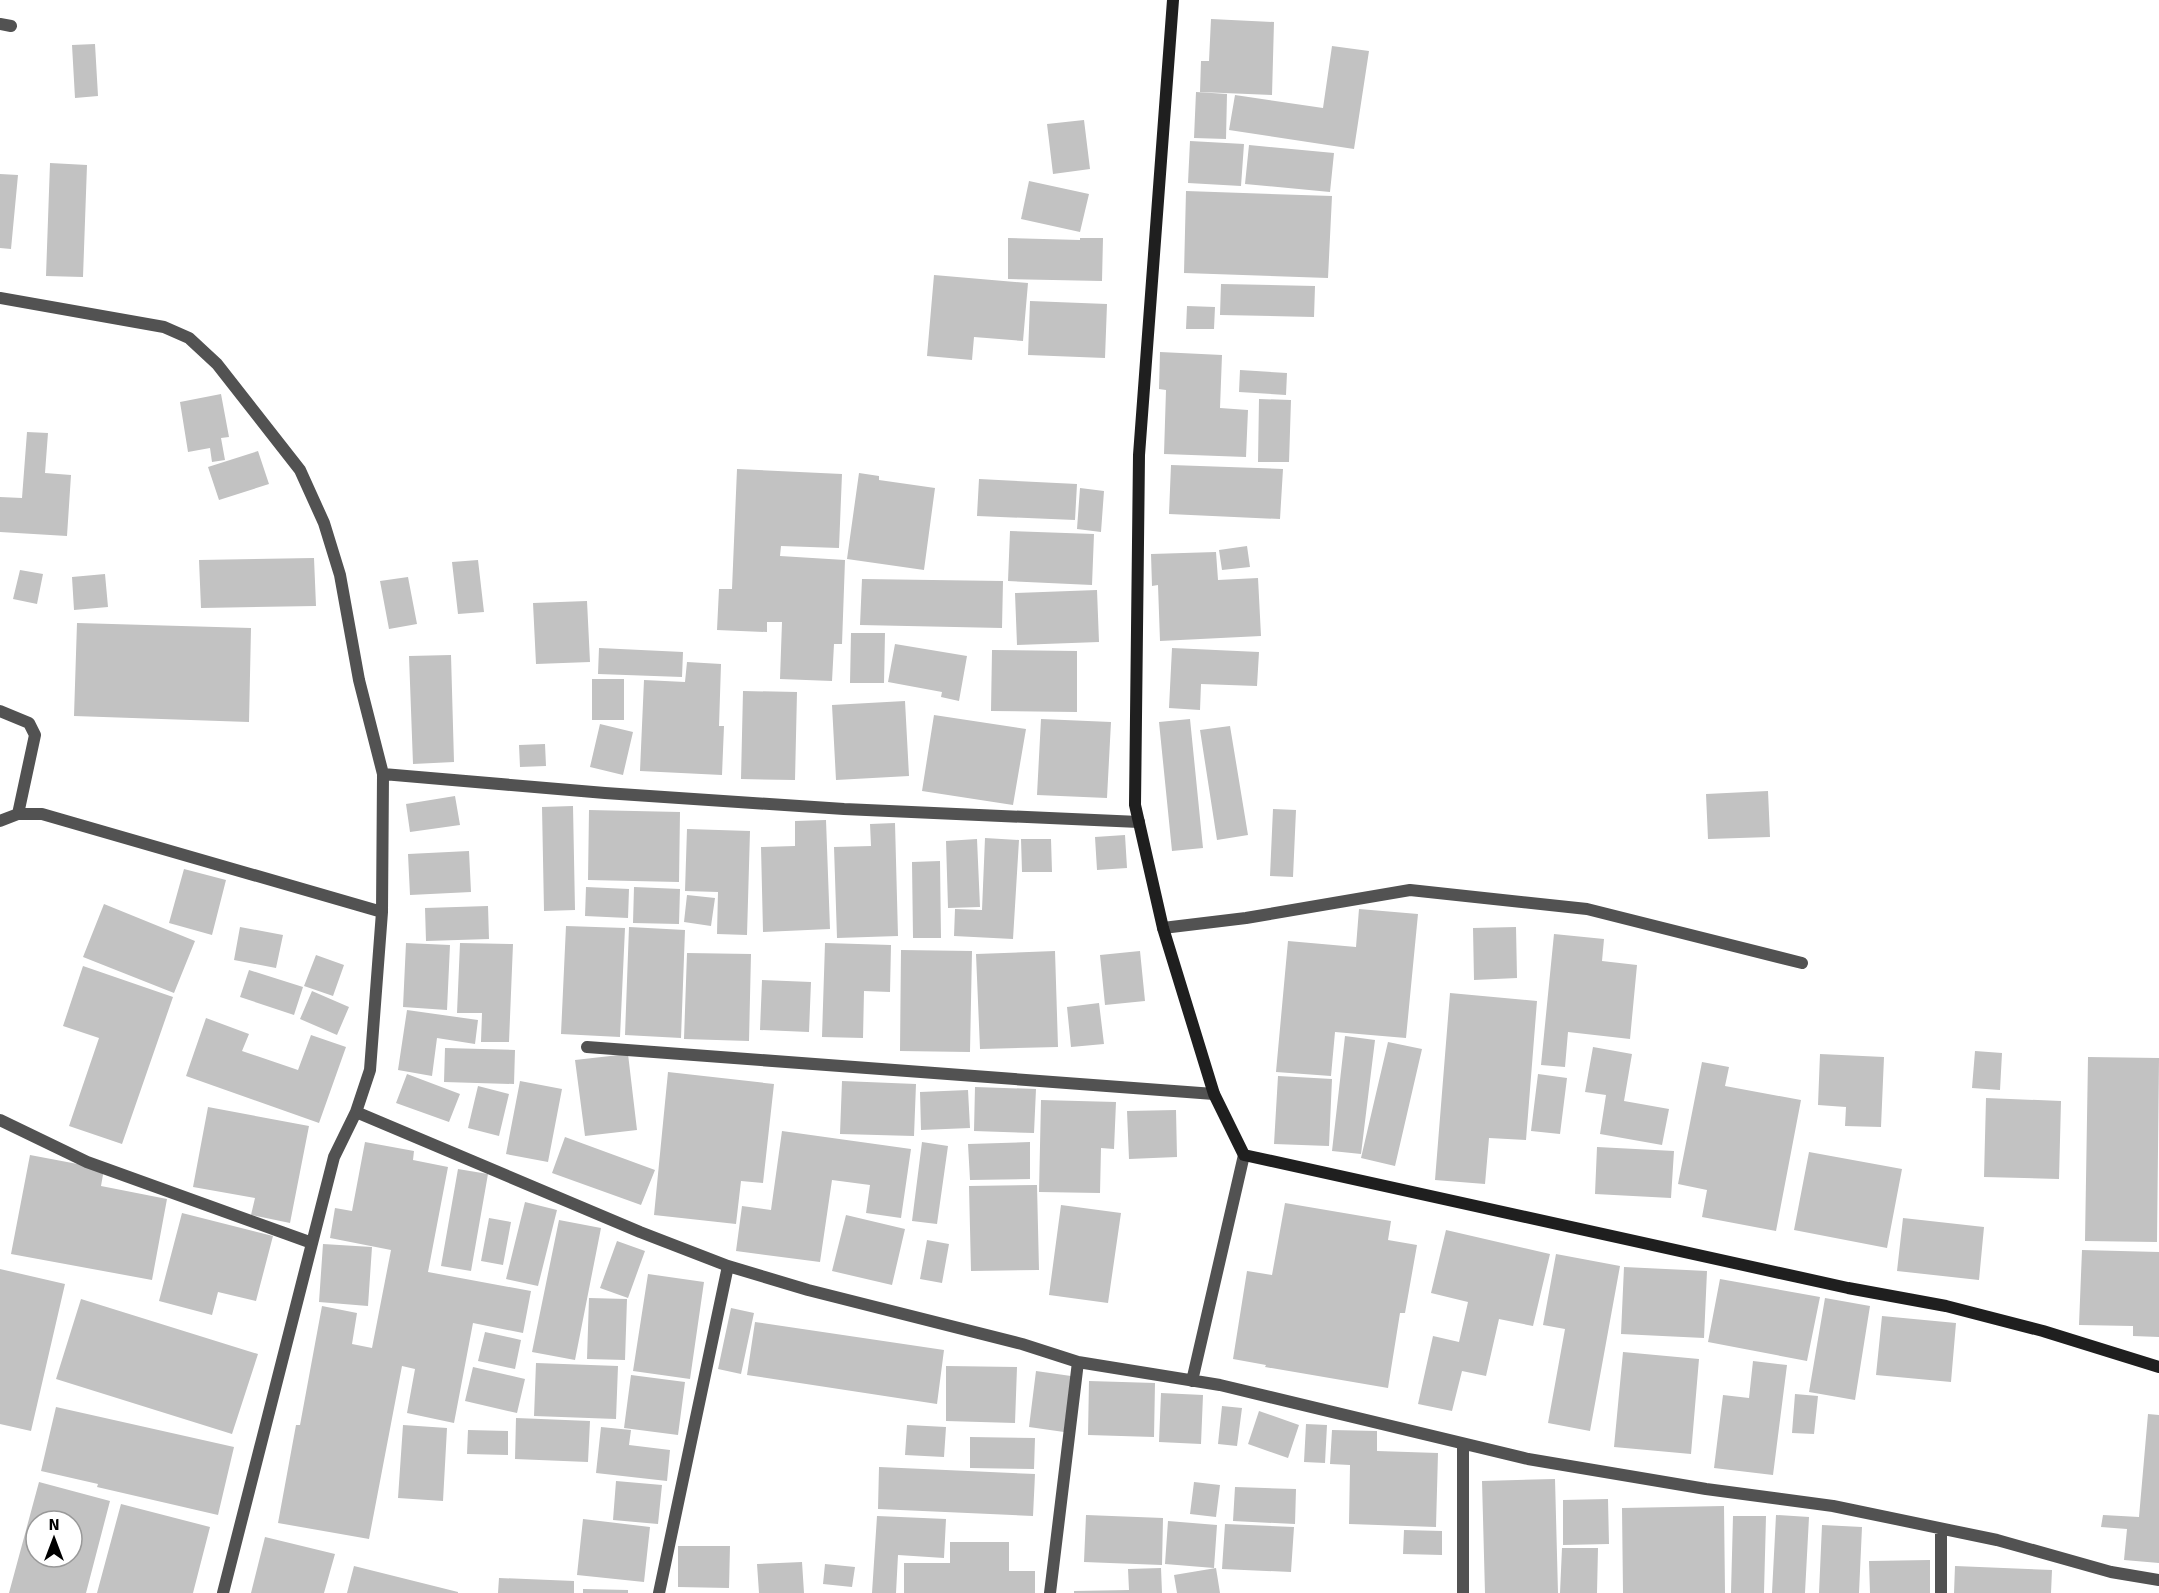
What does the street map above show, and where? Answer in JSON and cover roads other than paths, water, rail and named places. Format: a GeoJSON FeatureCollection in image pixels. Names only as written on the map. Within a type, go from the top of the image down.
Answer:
{"type":"FeatureCollection","features":[{"type":"Feature","properties":{"kind":"main road"},"geometry":{"type":"LineString","coordinates":[[1173,0],[1139,455],[1135,805],[1163,928],[1215,1094],[1244,1155],[1848,1288],[1946,1305],[2043,1331],[2159,1367]]}},
{"type":"Feature","properties":{"kind":"street"},"geometry":{"type":"LineString","coordinates":[[0,298],[56,306],[164,327],[189,338],[217,364],[300,470],[324,523],[340,575],[359,680],[383,774],[382,912],[370,1071],[356,1112],[334,1157],[223,1593]]}},
{"type":"Feature","properties":{"kind":"street"},"geometry":{"type":"LineString","coordinates":[[0,711],[29,723],[35,735],[18,814]]}},
{"type":"Feature","properties":{"kind":"street"},"geometry":{"type":"LineString","coordinates":[[383,774],[808,807],[1139,822]]}},
{"type":"Feature","properties":{"kind":"street"},"geometry":{"type":"LineString","coordinates":[[0,820],[18,814],[42,814],[382,912]]}},
{"type":"Feature","properties":{"kind":"street"},"geometry":{"type":"LineString","coordinates":[[1163,928],[1246,918],[1410,890],[1587,909],[1802,963]]}},
{"type":"Feature","properties":{"kind":"street"},"geometry":{"type":"LineString","coordinates":[[587,1047],[1215,1094]]}},
{"type":"Feature","properties":{"kind":"street"},"geometry":{"type":"LineString","coordinates":[[356,1112],[640,1232],[728,1266],[808,1290],[1022,1344],[1078,1362],[1220,1385],[1527,1459],[1684,1485],[1833,1506],[1997,1540],[2111,1572],[2159,1580]]}},
{"type":"Feature","properties":{"kind":"street"},"geometry":{"type":"LineString","coordinates":[[0,1120],[87,1162],[312,1243]]}},
{"type":"Feature","properties":{"kind":"street"},"geometry":{"type":"LineString","coordinates":[[1192,1381],[1244,1155]]}},
{"type":"Feature","properties":{"kind":"street"},"geometry":{"type":"LineString","coordinates":[[659,1593],[728,1266]]}},
{"type":"Feature","properties":{"kind":"street"},"geometry":{"type":"LineString","coordinates":[[1050,1593],[1078,1362]]}},
{"type":"Feature","properties":{"kind":"street"},"geometry":{"type":"LineString","coordinates":[[1463,1444],[1463,1593]]}},
{"type":"Feature","properties":{"kind":"street"},"geometry":{"type":"LineString","coordinates":[[1941,1530],[1941,1593]]}}]}
